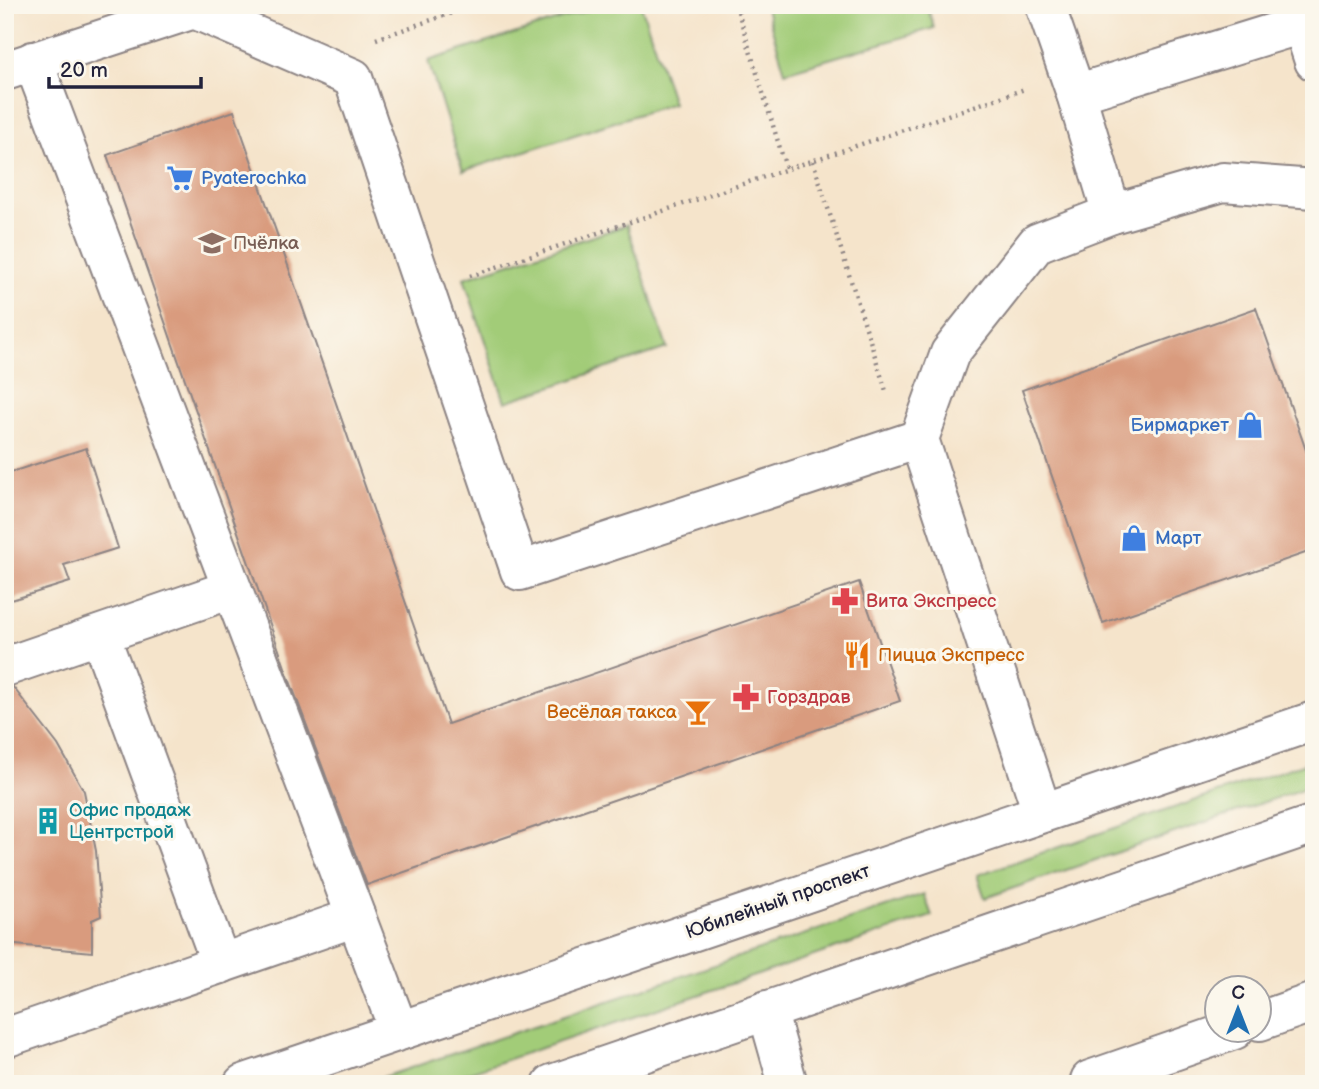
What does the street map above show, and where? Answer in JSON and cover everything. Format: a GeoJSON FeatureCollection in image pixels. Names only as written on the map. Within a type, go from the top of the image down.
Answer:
{"type":"FeatureCollection","features":[{"type":"Feature","properties":{"kind":"street"},"geometry":{"type":"LineString","coordinates":[[1045,5],[1073,84],[1112,214]]}},
{"type":"Feature","properties":{"kind":"street"},"geometry":{"type":"LineString","coordinates":[[399,1031],[232,589],[19,66],[194,9],[353,78],[520,571],[911,441]]}},
{"type":"Feature","properties":{"kind":"street"},"geometry":{"type":"LineString","coordinates":[[1073,84],[1308,22],[1314,61]]}},
{"type":"Feature","properties":{"kind":"street"},"geometry":{"type":"LineString","coordinates":[[1042,812],[911,441],[950,353],[1037,243],[1112,214],[1223,182],[1314,189]]}},
{"type":"Feature","properties":{"kind":"street"},"geometry":{"type":"LineString","coordinates":[[5,667],[232,589]]}},
{"type":"Feature","properties":{"kind":"street"},"geometry":{"type":"LineString","coordinates":[[100,635],[221,964]]}},
{"type":"Feature","properties":{"kind":"street","name":"Юбилейный проспект"},"geometry":{"type":"LineString","coordinates":[[243,1084],[1314,721]]}},
{"type":"Feature","properties":{"kind":"street"},"geometry":{"type":"LineString","coordinates":[[552,1084],[1314,824]]}},
{"type":"Feature","properties":{"kind":"street"},"geometry":{"type":"LineString","coordinates":[[5,1038],[356,917]]}},
{"type":"Feature","properties":{"kind":"street"},"geometry":{"type":"LineString","coordinates":[[1274,1016],[1314,1002]]}},
{"type":"Feature","properties":{"kind":"street"},"geometry":{"type":"LineString","coordinates":[[767,1010],[788,1084]]}},
{"type":"Feature","properties":{"kind":"street"},"geometry":{"type":"LineString","coordinates":[[1086,1082],[1204,1041]]}},
{"type":"Feature","properties":{"kind":"path"},"geometry":{"type":"LineString","coordinates":[[313,61],[475,5]]}},
{"type":"Feature","properties":{"kind":"path"},"geometry":{"type":"LineString","coordinates":[[736,5],[787,171]]}},
{"type":"Feature","properties":{"kind":"path"},"geometry":{"type":"LineString","coordinates":[[425,291],[813,161],[1073,84]]}},
{"type":"Feature","properties":{"kind":"path"},"geometry":{"type":"LineString","coordinates":[[813,161],[911,441]]}},
{"type":"Feature","properties":{"kind":"green space"},"geometry":{"type":"Polygon","coordinates":[[[605,5],[641,5],[673,103],[463,171],[428,61],[605,5]]]}},
{"type":"Feature","properties":{"kind":"green space"},"geometry":{"type":"Polygon","coordinates":[[[765,5],[927,5],[934,28],[785,72],[765,5]]]}},
{"type":"Feature","properties":{"kind":"green space"},"geometry":{"type":"Polygon","coordinates":[[[627,225],[667,348],[505,402],[464,278],[627,225]]]}},
{"type":"Feature","properties":{"kind":"green space"},"geometry":{"type":"Polygon","coordinates":[[[1314,760],[1314,785],[985,898],[977,875],[1314,760]]]}},
{"type":"Feature","properties":{"kind":"green space"},"geometry":{"type":"Polygon","coordinates":[[[924,894],[932,916],[435,1084],[363,1084],[924,894]]]}},
{"type":"Feature","properties":{"kind":"building"},"geometry":{"type":"Polygon","coordinates":[[[234,111],[448,724],[859,582],[900,701],[367,885],[287,673],[107,155],[234,111]]]}},
{"type":"Feature","properties":{"kind":"building"},"geometry":{"type":"Polygon","coordinates":[[[1256,308],[1314,473],[1314,550],[1103,623],[1022,390],[1256,308]]]}},
{"type":"Feature","properties":{"kind":"building"},"geometry":{"type":"Polygon","coordinates":[[[86,448],[118,548],[64,565],[70,582],[5,602],[5,474],[86,448]]]}},
{"type":"Feature","properties":{"kind":"building","name":"Офис продаж Центрстрой"},"geometry":{"type":"Polygon","coordinates":[[[13,687],[58,745],[84,791],[96,851],[101,916],[92,920],[92,952],[5,944],[5,688],[13,687]]]}},
{"type":"Feature","properties":{"kind":"place","name":"Pyaterochka"},"geometry":{"type":"Point","coordinates":[180,178]}},
{"type":"Feature","properties":{"kind":"place","name":"Пчёлка"},"geometry":{"type":"Point","coordinates":[212,243]}},
{"type":"Feature","properties":{"kind":"place","name":"Бирмаркет"},"geometry":{"type":"Point","coordinates":[1250,425]}},
{"type":"Feature","properties":{"kind":"place","name":"Март"},"geometry":{"type":"Point","coordinates":[1134,538]}},
{"type":"Feature","properties":{"kind":"place","name":"Вита Экспресс"},"geometry":{"type":"Point","coordinates":[845,601]}},
{"type":"Feature","properties":{"kind":"place","name":"Пицца Экспресс"},"geometry":{"type":"Point","coordinates":[857,655]}},
{"type":"Feature","properties":{"kind":"place","name":"Горздрав"},"geometry":{"type":"Point","coordinates":[746,697]}},
{"type":"Feature","properties":{"kind":"place","name":"Весёлая такса"},"geometry":{"type":"Point","coordinates":[698,712]}},
{"type":"Feature","properties":{"kind":"place","name":"Офис продаж Центрстрой"},"geometry":{"type":"Point","coordinates":[48,821]}}]}
